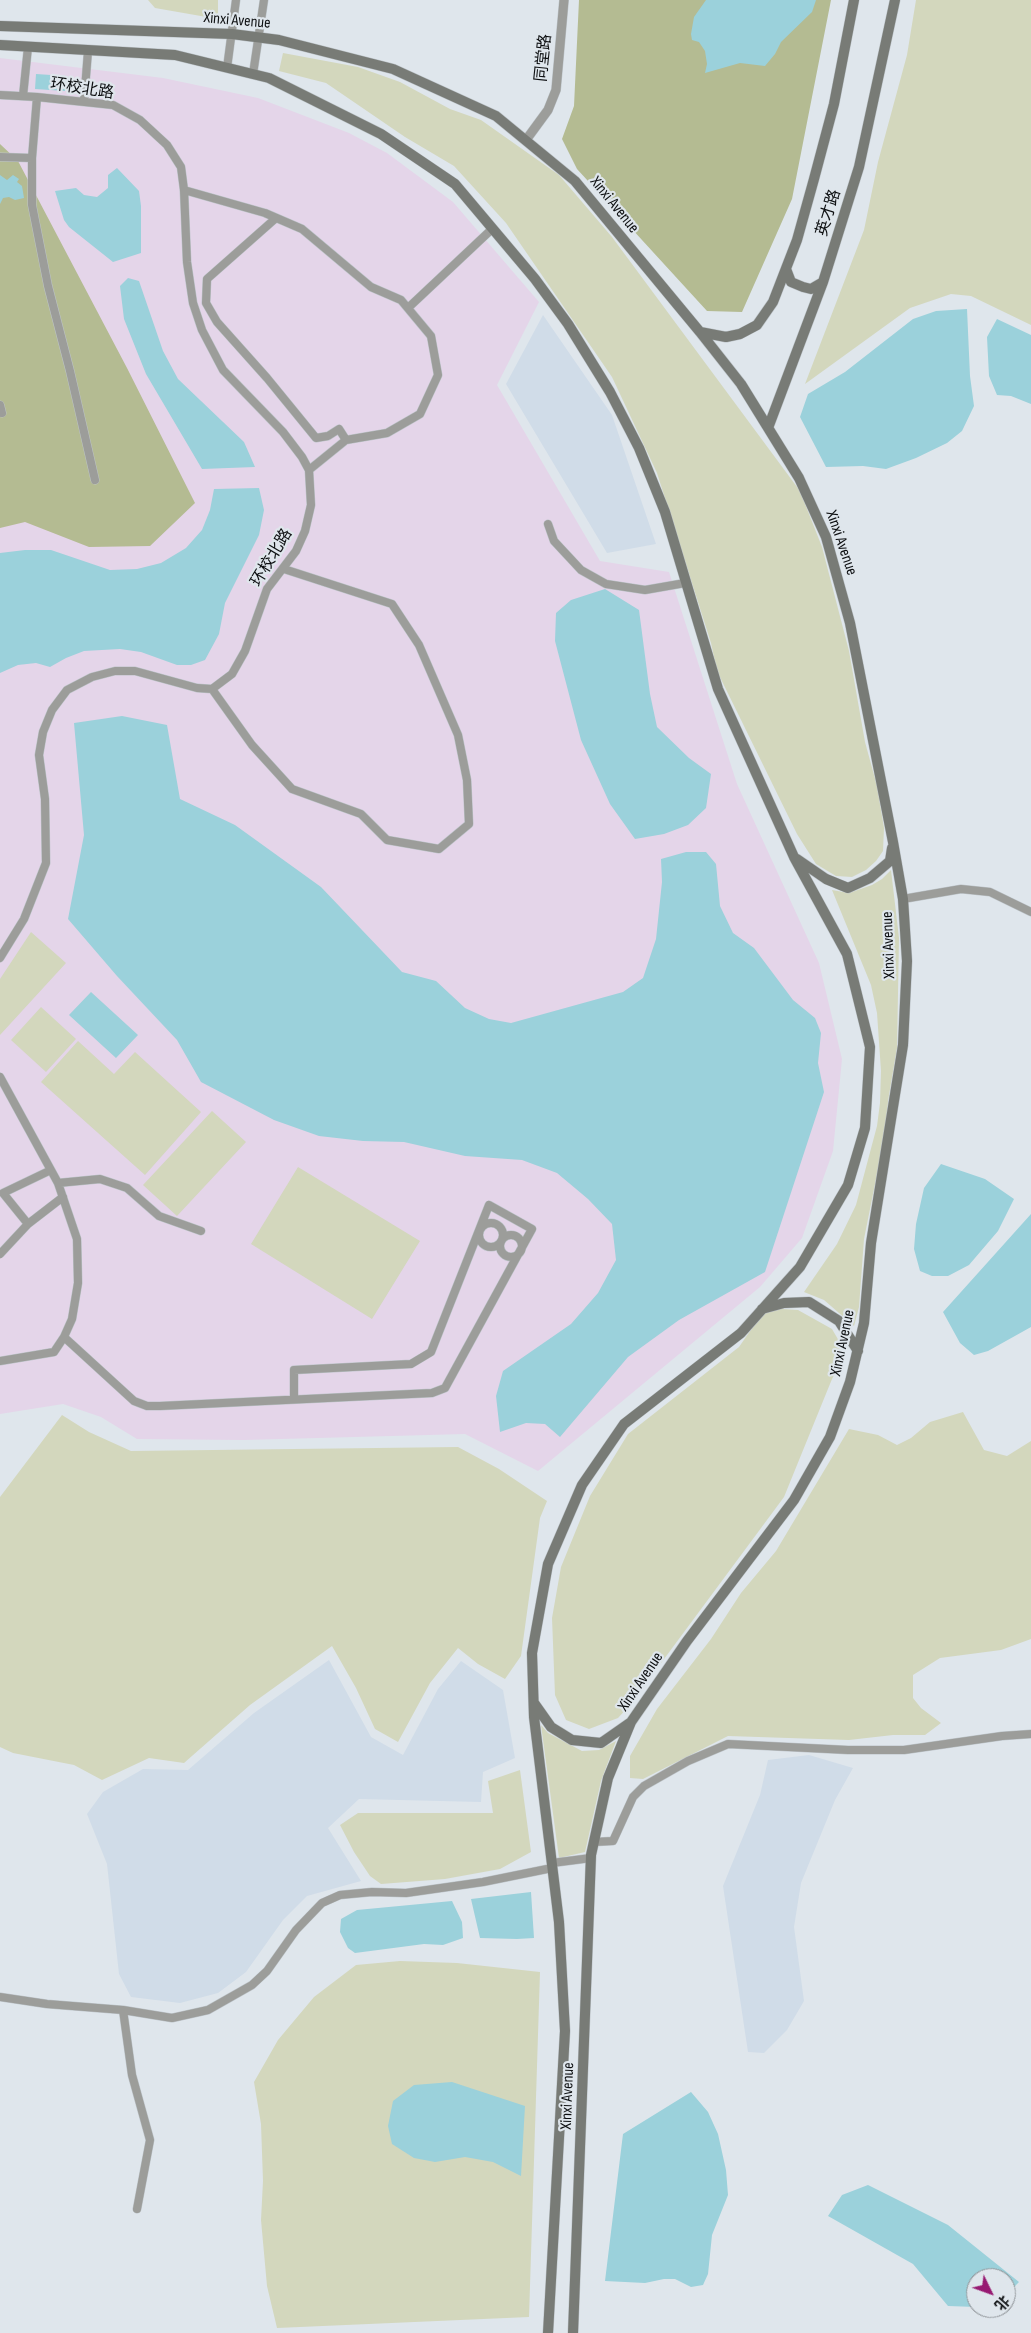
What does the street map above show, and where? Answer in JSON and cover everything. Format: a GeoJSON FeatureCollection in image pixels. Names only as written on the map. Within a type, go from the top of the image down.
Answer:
{"type":"FeatureCollection","features":[{"type":"Feature","properties":{"kind":"main road"},"geometry":{"type":"LineString","coordinates":[[700,332],[726,336],[740,334],[757,325],[773,302],[797,240],[834,104],[854,0]]}},
{"type":"Feature","properties":{"kind":"main road","name":"英才路"},"geometry":{"type":"LineString","coordinates":[[768,428],[823,282],[859,167],[895,0]]}},
{"type":"Feature","properties":{"kind":"main road","name":"Xinxi Avenue"},"geometry":{"type":"LineString","coordinates":[[0,26],[232,34],[279,40],[393,69],[496,116],[575,181],[741,384],[799,478],[826,537],[850,623],[903,899],[907,961],[903,1045],[871,1243],[864,1323],[850,1382],[830,1437],[794,1500],[687,1641],[631,1722],[608,1778],[591,1858],[573,2333]]}},
{"type":"Feature","properties":{"kind":"main road","name":"Xinxi Avenue"},"geometry":{"type":"LineString","coordinates":[[0,45],[175,55],[269,78],[382,134],[455,184],[535,279],[568,324],[610,392],[639,448],[665,512],[718,689],[794,857],[847,954],[870,1047],[865,1128],[848,1185],[800,1267],[741,1333],[624,1424],[582,1485],[548,1564],[532,1653],[533,1703],[559,1922],[565,2031],[548,2333]]}},
{"type":"Feature","properties":{"kind":"main road"},"geometry":{"type":"LineString","coordinates":[[786,268],[791,282],[804,287],[811,289],[823,282]]}},
{"type":"Feature","properties":{"kind":"main road"},"geometry":{"type":"LineString","coordinates":[[794,857],[826,879],[848,888],[870,878],[890,861],[893,842]]}},
{"type":"Feature","properties":{"kind":"main road"},"geometry":{"type":"LineString","coordinates":[[762,1309],[784,1303],[809,1302],[839,1321],[858,1351]]}},
{"type":"Feature","properties":{"kind":"main road"},"geometry":{"type":"LineString","coordinates":[[533,1703],[551,1727],[572,1740],[601,1743],[631,1722]]}},
{"type":"Feature","properties":{"kind":"street"},"geometry":{"type":"LineString","coordinates":[[227,68],[236,0]]}},
{"type":"Feature","properties":{"kind":"street"},"geometry":{"type":"LineString","coordinates":[[253,74],[264,0]]}},
{"type":"Feature","properties":{"kind":"street","name":"同堂路"},"geometry":{"type":"LineString","coordinates":[[526,140],[548,110],[556,90],[564,0]]}},
{"type":"Feature","properties":{"kind":"street"},"geometry":{"type":"LineString","coordinates":[[23,96],[28,47]]}},
{"type":"Feature","properties":{"kind":"street"},"geometry":{"type":"LineString","coordinates":[[84,102],[88,51]]}},
{"type":"Feature","properties":{"kind":"street","name":"环校北路"},"geometry":{"type":"LineString","coordinates":[[0,95],[113,105],[140,120],[166,145],[181,167],[184,190],[187,262],[193,303],[202,330],[223,370],[283,432],[302,457],[309,470],[311,505],[305,531],[284,569],[268,589],[245,651],[232,674],[212,689]]}},
{"type":"Feature","properties":{"kind":"street"},"geometry":{"type":"LineString","coordinates":[[37,97],[32,158],[32,205],[48,286],[95,480]]}},
{"type":"Feature","properties":{"kind":"street"},"geometry":{"type":"LineString","coordinates":[[0,157],[32,158]]}},
{"type":"Feature","properties":{"kind":"street"},"geometry":{"type":"LineString","coordinates":[[184,190],[276,218],[302,229],[371,287],[401,300],[431,336],[438,376],[420,414],[387,433],[346,440],[309,470]]}},
{"type":"Feature","properties":{"kind":"street"},"geometry":{"type":"LineString","coordinates":[[276,218],[207,279],[206,303],[217,322],[267,378],[316,438],[328,436],[338,429],[346,440]]}},
{"type":"Feature","properties":{"kind":"street"},"geometry":{"type":"LineString","coordinates":[[408,308],[492,229]]}},
{"type":"Feature","properties":{"kind":"street"},"geometry":{"type":"LineString","coordinates":[[548,524],[554,541],[581,570],[606,584],[645,590],[685,583]]}},
{"type":"Feature","properties":{"kind":"street"},"geometry":{"type":"LineString","coordinates":[[0,958],[24,919],[46,863],[45,799],[39,755],[43,732],[52,710],[67,690],[92,677],[115,671],[136,672],[197,688],[212,689],[252,745],[292,789],[361,814],[387,840],[439,849],[469,824],[467,780],[458,735],[419,645],[392,604],[284,569]]}},
{"type":"Feature","properties":{"kind":"street"},"geometry":{"type":"LineString","coordinates":[[903,899],[961,889],[990,892],[1031,912]]}},
{"type":"Feature","properties":{"kind":"street"},"geometry":{"type":"LineString","coordinates":[[0,1077],[58,1183],[77,1239],[78,1274],[72,1319],[64,1338],[54,1352],[0,1361]]}},
{"type":"Feature","properties":{"kind":"street"},"geometry":{"type":"LineString","coordinates":[[28,1224],[3,1193],[51,1170]]}},
{"type":"Feature","properties":{"kind":"street"},"geometry":{"type":"LineString","coordinates":[[58,1183],[100,1179],[127,1188],[159,1216],[201,1231]]}},
{"type":"Feature","properties":{"kind":"street"},"geometry":{"type":"LineString","coordinates":[[0,1254],[28,1224],[63,1197]]}},
{"type":"Feature","properties":{"kind":"street"},"geometry":{"type":"LineString","coordinates":[[64,1338],[134,1401],[147,1406],[432,1393],[445,1388],[532,1229],[490,1206],[431,1352],[412,1364],[294,1370],[294,1399]]}},
{"type":"Feature","properties":{"kind":"street"},"geometry":{"type":"LineString","coordinates":[[481,1229],[480,1240],[485,1246],[497,1246],[502,1240],[508,1236],[515,1236],[522,1244],[521,1251],[516,1256],[506,1256],[501,1247],[502,1240],[503,1232],[499,1226],[491,1223],[481,1229]]}},
{"type":"Feature","properties":{"kind":"street"},"geometry":{"type":"LineString","coordinates":[[594,1842],[613,1841],[633,1797],[644,1786],[688,1761],[728,1744],[848,1750],[904,1750],[1002,1736],[1031,1734]]}},
{"type":"Feature","properties":{"kind":"street"},"geometry":{"type":"LineString","coordinates":[[0,1997],[47,2004],[123,2010],[172,2018],[208,2010],[252,1985],[267,1971],[296,1930],[322,1903],[340,1896],[372,1892],[406,1893],[484,1882],[552,1865],[591,1858]]}},
{"type":"Feature","properties":{"kind":"street"},"geometry":{"type":"LineString","coordinates":[[123,2010],[132,2075],[150,2140],[137,2209]]}},
{"type":"Feature","properties":{"kind":"shaded area"},"geometry":{"type":"Polygon","coordinates":[[[0,58],[163,78],[258,98],[349,133],[387,153],[453,202],[539,302],[497,385],[600,561],[669,572],[737,784],[819,963],[842,1059],[833,1151],[802,1238],[760,1287],[538,1471],[465,1434],[244,1440],[137,1439],[101,1417],[63,1404],[0,1414],[0,58]]]}},
{"type":"Feature","properties":{"kind":"shaded area"},"geometry":{"type":"Polygon","coordinates":[[[543,315],[612,415],[656,544],[607,553],[506,384],[543,315]]]}},
{"type":"Feature","properties":{"kind":"shaded area"},"geometry":{"type":"Polygon","coordinates":[[[329,1660],[371,1737],[403,1755],[438,1689],[461,1661],[503,1690],[515,1758],[483,1772],[481,1802],[359,1799],[328,1828],[361,1881],[307,1896],[283,1920],[246,1972],[218,1993],[180,2003],[131,1997],[119,1974],[107,1864],[87,1814],[103,1792],[143,1769],[188,1770],[254,1713],[329,1660]]]}},
{"type":"Feature","properties":{"kind":"shaded area"},"geometry":{"type":"Polygon","coordinates":[[[809,1755],[853,1768],[835,1800],[801,1883],[794,1927],[804,2001],[787,2030],[764,2053],[748,2052],[723,1886],[760,1795],[768,1760],[809,1755]]]}},
{"type":"Feature","properties":{"kind":"green space"},"geometry":{"type":"Polygon","coordinates":[[[148,0],[218,0],[218,19],[155,8],[148,0]]]}},
{"type":"Feature","properties":{"kind":"green space"},"geometry":{"type":"Polygon","coordinates":[[[579,0],[831,0],[792,199],[742,312],[707,311],[577,169],[562,139],[574,106],[579,0]]]}},
{"type":"Feature","properties":{"kind":"green space"},"geometry":{"type":"Polygon","coordinates":[[[916,0],[1031,0],[1031,325],[971,296],[951,294],[910,308],[805,384],[864,230],[878,162],[907,55],[916,0]]]}},
{"type":"Feature","properties":{"kind":"green space"},"geometry":{"type":"Polygon","coordinates":[[[283,53],[358,67],[400,82],[450,109],[481,120],[559,175],[612,237],[800,491],[822,547],[849,651],[865,742],[877,786],[884,828],[883,851],[866,870],[852,877],[836,876],[816,864],[797,834],[717,671],[711,643],[657,473],[612,377],[506,223],[454,166],[405,137],[326,83],[279,71],[283,53]]]}},
{"type":"Feature","properties":{"kind":"green space"},"geometry":{"type":"Polygon","coordinates":[[[0,144],[18,161],[127,368],[195,503],[150,546],[89,547],[25,522],[0,528],[0,144]]]}},
{"type":"Feature","properties":{"kind":"green space"},"geometry":{"type":"Polygon","coordinates":[[[891,870],[899,938],[897,1048],[888,1101],[886,1129],[864,1239],[859,1307],[854,1326],[824,1300],[804,1292],[837,1244],[856,1205],[877,1126],[880,1103],[881,1071],[877,1013],[871,985],[832,890],[849,893],[872,885],[891,870]]]}},
{"type":"Feature","properties":{"kind":"green space"},"geometry":{"type":"Polygon","coordinates":[[[31,932],[66,963],[0,1035],[0,979],[31,932]]]}},
{"type":"Feature","properties":{"kind":"green space"},"geometry":{"type":"Polygon","coordinates":[[[41,1007],[76,1039],[46,1072],[11,1040],[41,1007]]]}},
{"type":"Feature","properties":{"kind":"green space"},"geometry":{"type":"Polygon","coordinates":[[[78,1041],[114,1074],[135,1052],[201,1112],[145,1175],[41,1082],[78,1041]]]}},
{"type":"Feature","properties":{"kind":"green space"},"geometry":{"type":"Polygon","coordinates":[[[212,1111],[246,1142],[177,1216],[143,1185],[212,1111]]]}},
{"type":"Feature","properties":{"kind":"green space"},"geometry":{"type":"Polygon","coordinates":[[[298,1167],[420,1241],[372,1319],[251,1244],[298,1167]]]}},
{"type":"Feature","properties":{"kind":"green space"},"geometry":{"type":"Polygon","coordinates":[[[766,1308],[798,1310],[832,1329],[846,1353],[832,1379],[784,1497],[630,1705],[618,1718],[589,1729],[566,1720],[555,1695],[552,1618],[561,1567],[590,1496],[628,1434],[739,1347],[766,1308]]]}},
{"type":"Feature","properties":{"kind":"green space"},"geometry":{"type":"Polygon","coordinates":[[[963,1412],[984,1450],[1007,1456],[1031,1441],[1031,1639],[1001,1650],[940,1658],[913,1675],[913,1698],[921,1708],[941,1723],[925,1735],[893,1735],[849,1740],[728,1736],[643,1779],[630,1778],[630,1756],[657,1709],[711,1639],[741,1593],[776,1551],[849,1429],[878,1435],[897,1445],[911,1438],[930,1422],[963,1412]]]}},
{"type":"Feature","properties":{"kind":"green space"},"geometry":{"type":"Polygon","coordinates":[[[62,1415],[89,1432],[131,1451],[458,1447],[499,1469],[547,1501],[540,1518],[521,1656],[505,1679],[478,1664],[458,1648],[430,1683],[398,1742],[375,1729],[356,1688],[332,1646],[250,1705],[184,1763],[149,1758],[102,1780],[74,1765],[13,1753],[0,1747],[0,1497],[62,1415]]]}},
{"type":"Feature","properties":{"kind":"green space"},"geometry":{"type":"Polygon","coordinates":[[[541,1725],[548,1733],[582,1751],[599,1750],[616,1741],[601,1781],[585,1852],[559,1858],[541,1725]]]}},
{"type":"Feature","properties":{"kind":"green space"},"geometry":{"type":"Polygon","coordinates":[[[520,1770],[531,1852],[500,1869],[445,1879],[381,1884],[370,1876],[354,1852],[340,1825],[358,1813],[493,1813],[488,1781],[520,1770]]]}},
{"type":"Feature","properties":{"kind":"green space"},"geometry":{"type":"Polygon","coordinates":[[[400,1961],[457,1963],[540,1972],[529,2317],[277,2328],[267,2286],[261,2220],[263,2181],[261,2124],[254,2082],[278,2040],[314,1997],[356,1965],[400,1961]]]}},
{"type":"Feature","properties":{"kind":"water"},"geometry":{"type":"Polygon","coordinates":[[[706,0],[816,0],[812,12],[781,42],[775,54],[765,66],[740,63],[705,73],[707,64],[705,51],[699,42],[692,40],[691,34],[694,17],[706,0]]]}},
{"type":"Feature","properties":{"kind":"water"},"geometry":{"type":"Polygon","coordinates":[[[36,74],[66,76],[65,91],[35,89],[36,74]]]}},
{"type":"Feature","properties":{"kind":"water"},"geometry":{"type":"Polygon","coordinates":[[[117,168],[139,191],[141,206],[141,253],[113,262],[69,227],[64,220],[55,191],[76,188],[84,195],[97,197],[108,188],[108,175],[117,168]]]}},
{"type":"Feature","properties":{"kind":"water"},"geometry":{"type":"Polygon","coordinates":[[[0,175],[7,180],[13,175],[19,179],[17,182],[22,186],[24,198],[15,200],[9,197],[3,198],[0,204],[0,175]]]}},
{"type":"Feature","properties":{"kind":"water"},"geometry":{"type":"Polygon","coordinates":[[[128,278],[139,281],[163,351],[178,379],[244,442],[255,467],[202,469],[146,374],[124,319],[120,286],[128,278]]]}},
{"type":"Feature","properties":{"kind":"water"},"geometry":{"type":"Polygon","coordinates":[[[967,309],[970,376],[974,406],[962,431],[947,443],[916,458],[886,469],[863,466],[826,467],[800,417],[808,394],[845,372],[913,319],[936,311],[967,309]]]}},
{"type":"Feature","properties":{"kind":"water"},"geometry":{"type":"Polygon","coordinates":[[[997,319],[1031,335],[1031,404],[1011,396],[997,395],[989,376],[987,337],[997,319]]]}},
{"type":"Feature","properties":{"kind":"water"},"geometry":{"type":"Polygon","coordinates":[[[259,488],[264,510],[259,535],[225,603],[219,634],[205,660],[191,665],[177,665],[141,652],[120,649],[84,651],[50,667],[36,663],[18,665],[0,673],[0,553],[25,550],[51,550],[110,570],[137,569],[161,563],[186,548],[202,530],[210,510],[214,489],[259,488]]]}},
{"type":"Feature","properties":{"kind":"water"},"geometry":{"type":"Polygon","coordinates":[[[605,589],[639,610],[650,694],[657,727],[689,758],[711,774],[706,808],[688,825],[664,834],[635,839],[610,804],[581,740],[555,641],[556,613],[571,600],[605,589]]]}},
{"type":"Feature","properties":{"kind":"water"},"geometry":{"type":"Polygon","coordinates":[[[122,716],[167,725],[180,799],[235,825],[321,887],[402,972],[436,981],[465,1008],[489,1019],[511,1023],[623,992],[643,978],[656,939],[662,882],[661,859],[686,852],[706,852],[716,864],[720,906],[733,933],[754,948],[793,1000],[815,1018],[821,1033],[818,1063],[824,1092],[765,1272],[679,1320],[628,1357],[560,1437],[545,1424],[526,1423],[500,1432],[496,1396],[503,1371],[571,1324],[598,1293],[616,1260],[612,1224],[588,1199],[557,1173],[522,1160],[465,1156],[404,1142],[363,1141],[319,1136],[274,1120],[201,1082],[177,1040],[117,976],[68,919],[84,835],[74,723],[122,716]]]}},
{"type":"Feature","properties":{"kind":"water"},"geometry":{"type":"Polygon","coordinates":[[[91,992],[138,1035],[116,1058],[69,1015],[91,992]]]}},
{"type":"Feature","properties":{"kind":"water"},"geometry":{"type":"Polygon","coordinates":[[[941,1164],[985,1179],[1014,1199],[998,1231],[969,1265],[948,1276],[932,1276],[920,1271],[914,1249],[916,1224],[924,1188],[941,1164]]]}},
{"type":"Feature","properties":{"kind":"water"},"geometry":{"type":"Polygon","coordinates":[[[1031,1214],[1031,1327],[988,1351],[974,1355],[960,1343],[943,1312],[1031,1214]]]}},
{"type":"Feature","properties":{"kind":"water"},"geometry":{"type":"Polygon","coordinates":[[[531,1892],[534,1938],[480,1938],[471,1899],[531,1892]]]}},
{"type":"Feature","properties":{"kind":"water"},"geometry":{"type":"Polygon","coordinates":[[[452,1901],[462,1922],[463,1938],[443,1945],[424,1944],[355,1953],[348,1948],[340,1932],[341,1919],[357,1910],[452,1901]]]}},
{"type":"Feature","properties":{"kind":"water"},"geometry":{"type":"Polygon","coordinates":[[[452,2082],[525,2106],[521,2176],[493,2162],[465,2157],[435,2162],[414,2158],[392,2144],[388,2126],[393,2101],[414,2085],[452,2082]]]}},
{"type":"Feature","properties":{"kind":"water"},"geometry":{"type":"Polygon","coordinates":[[[691,2092],[708,2112],[718,2134],[726,2170],[728,2195],[712,2235],[708,2274],[703,2285],[691,2287],[675,2279],[645,2283],[605,2281],[623,2134],[691,2092]]]}},
{"type":"Feature","properties":{"kind":"water"},"geometry":{"type":"Polygon","coordinates":[[[868,2185],[948,2225],[1002,2268],[966,2268],[966,2307],[948,2306],[913,2264],[828,2216],[842,2195],[868,2185]]]}}]}
